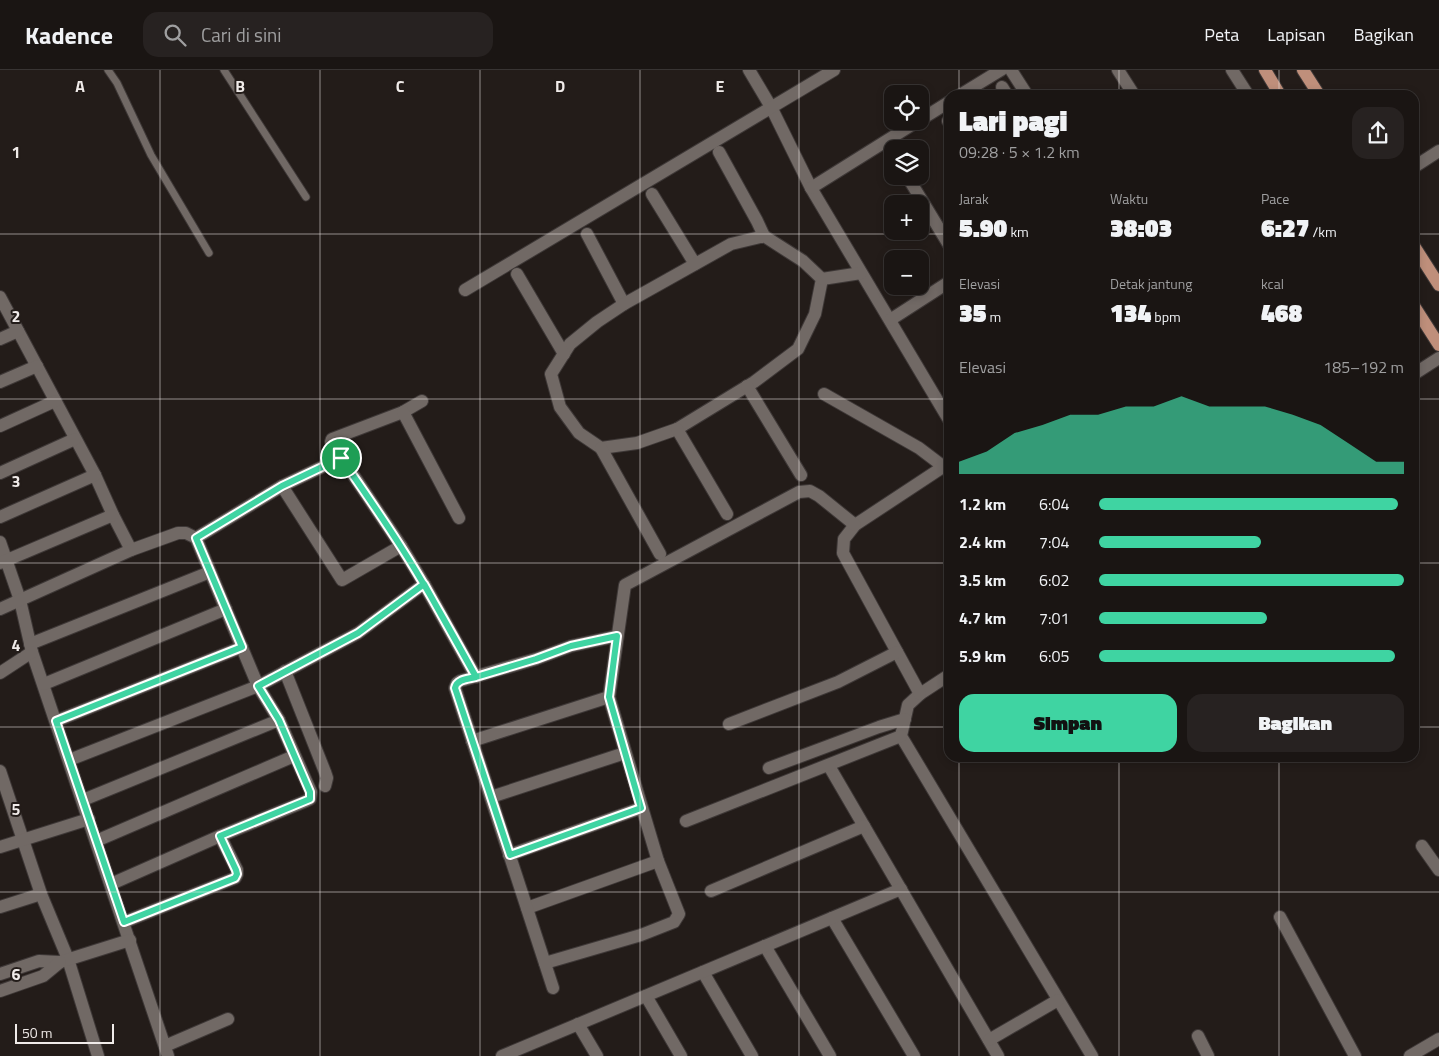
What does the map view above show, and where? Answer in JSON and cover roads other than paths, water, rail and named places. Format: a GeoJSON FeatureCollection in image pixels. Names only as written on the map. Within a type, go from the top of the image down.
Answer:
{"type":"FeatureCollection","features":[{"type":"Feature","properties":{"kind":"main road"},"geometry":{"type":"LineString","coordinates":[[1265,70],[1277,90]]}},
{"type":"Feature","properties":{"kind":"main road"},"geometry":{"type":"LineString","coordinates":[[1303,70],[1316,90]]}},
{"type":"Feature","properties":{"kind":"main road"},"geometry":{"type":"LineString","coordinates":[[1419,254],[1439,285]]}},
{"type":"Feature","properties":{"kind":"main road"},"geometry":{"type":"LineString","coordinates":[[1419,314],[1439,345]]}},
{"type":"Feature","properties":{"kind":"street"},"geometry":{"type":"LineString","coordinates":[[749,70],[771,107],[811,188],[944,412]]}},
{"type":"Feature","properties":{"kind":"street"},"geometry":{"type":"LineString","coordinates":[[465,290],[834,70]]}},
{"type":"Feature","properties":{"kind":"street"},"geometry":{"type":"LineString","coordinates":[[968,90],[1000,70]]}},
{"type":"Feature","properties":{"kind":"street"},"geometry":{"type":"LineString","coordinates":[[1011,70],[1024,90]]}},
{"type":"Feature","properties":{"kind":"street"},"geometry":{"type":"LineString","coordinates":[[1118,70],[1131,90]]}},
{"type":"Feature","properties":{"kind":"street"},"geometry":{"type":"LineString","coordinates":[[1232,70],[1245,90]]}},
{"type":"Feature","properties":{"kind":"street"},"geometry":{"type":"LineString","coordinates":[[929,115],[944,105]]}},
{"type":"Feature","properties":{"kind":"street"},"geometry":{"type":"LineString","coordinates":[[811,188],[904,130]]}},
{"type":"Feature","properties":{"kind":"street"},"geometry":{"type":"LineString","coordinates":[[1419,164],[1439,151]]}},
{"type":"Feature","properties":{"kind":"street"},"geometry":{"type":"LineString","coordinates":[[719,152],[764,236],[803,261],[822,279]]}},
{"type":"Feature","properties":{"kind":"street"},"geometry":{"type":"LineString","coordinates":[[913,185],[944,237]]}},
{"type":"Feature","properties":{"kind":"street"},"geometry":{"type":"LineString","coordinates":[[652,194],[695,264]]}},
{"type":"Feature","properties":{"kind":"street"},"geometry":{"type":"LineString","coordinates":[[586,234],[624,304]]}},
{"type":"Feature","properties":{"kind":"street"},"geometry":{"type":"LineString","coordinates":[[660,554],[600,448],[579,433],[560,407],[551,374],[570,344],[597,322],[624,304],[731,244],[764,236]]}},
{"type":"Feature","properties":{"kind":"street"},"geometry":{"type":"LineString","coordinates":[[822,279],[861,273]]}},
{"type":"Feature","properties":{"kind":"street"},"geometry":{"type":"LineString","coordinates":[[517,274],[564,354]]}},
{"type":"Feature","properties":{"kind":"street"},"geometry":{"type":"LineString","coordinates":[[600,448],[637,443],[677,429],[748,386],[798,349],[815,314],[822,279]]}},
{"type":"Feature","properties":{"kind":"street"},"geometry":{"type":"LineString","coordinates":[[890,320],[944,285]]}},
{"type":"Feature","properties":{"kind":"street"},"geometry":{"type":"LineString","coordinates":[[0,297],[95,475],[131,550]]}},
{"type":"Feature","properties":{"kind":"street"},"geometry":{"type":"LineString","coordinates":[[0,339],[18,330]]}},
{"type":"Feature","properties":{"kind":"street"},"geometry":{"type":"LineString","coordinates":[[1419,367],[1439,358]]}},
{"type":"Feature","properties":{"kind":"street"},"geometry":{"type":"LineString","coordinates":[[0,382],[37,366]]}},
{"type":"Feature","properties":{"kind":"street"},"geometry":{"type":"LineString","coordinates":[[748,386],[801,476]]}},
{"type":"Feature","properties":{"kind":"street"},"geometry":{"type":"LineString","coordinates":[[824,394],[944,464]]}},
{"type":"Feature","properties":{"kind":"street"},"geometry":{"type":"LineString","coordinates":[[0,426],[56,401]]}},
{"type":"Feature","properties":{"kind":"street"},"geometry":{"type":"LineString","coordinates":[[422,401],[403,412],[332,439],[331,442],[401,546],[476,677]]}},
{"type":"Feature","properties":{"kind":"street"},"geometry":{"type":"LineString","coordinates":[[403,412],[459,518]]}},
{"type":"Feature","properties":{"kind":"street"},"geometry":{"type":"LineString","coordinates":[[677,429],[727,514]]}},
{"type":"Feature","properties":{"kind":"street"},"geometry":{"type":"LineString","coordinates":[[0,473],[76,439]]}},
{"type":"Feature","properties":{"kind":"street"},"geometry":{"type":"LineString","coordinates":[[196,538],[282,486],[341,458]]}},
{"type":"Feature","properties":{"kind":"street"},"geometry":{"type":"LineString","coordinates":[[920,694],[843,553],[844,539],[855,525],[944,466]]}},
{"type":"Feature","properties":{"kind":"street"},"geometry":{"type":"LineString","coordinates":[[0,517],[95,475]]}},
{"type":"Feature","properties":{"kind":"street"},"geometry":{"type":"LineString","coordinates":[[282,486],[342,580],[401,546]]}},
{"type":"Feature","properties":{"kind":"street"},"geometry":{"type":"LineString","coordinates":[[545,963],[641,935],[674,922],[679,914],[658,861],[624,753],[609,697],[625,585],[799,492],[810,491],[819,496],[855,525]]}},
{"type":"Feature","properties":{"kind":"street"},"geometry":{"type":"LineString","coordinates":[[3,562],[113,515]]}},
{"type":"Feature","properties":{"kind":"street"},"geometry":{"type":"LineString","coordinates":[[0,609],[131,550],[181,532],[186,532],[196,538],[258,686],[279,720],[310,792],[310,799],[111,884]]}},
{"type":"Feature","properties":{"kind":"street"},"geometry":{"type":"LineString","coordinates":[[0,542],[3,562],[20,600],[31,648],[167,1051],[228,1019]]}},
{"type":"Feature","properties":{"kind":"street"},"geometry":{"type":"LineString","coordinates":[[0,673],[31,648],[210,572]]}},
{"type":"Feature","properties":{"kind":"street"},"geometry":{"type":"LineString","coordinates":[[69,760],[258,686],[358,633],[424,584]]}},
{"type":"Feature","properties":{"kind":"street"},"geometry":{"type":"LineString","coordinates":[[44,684],[226,609]]}},
{"type":"Feature","properties":{"kind":"street"},"geometry":{"type":"LineString","coordinates":[[553,988],[455,688],[460,681],[536,659],[571,646],[617,636]]}},
{"type":"Feature","properties":{"kind":"street"},"geometry":{"type":"LineString","coordinates":[[56,721],[242,647]]}},
{"type":"Feature","properties":{"kind":"street"},"geometry":{"type":"LineString","coordinates":[[729,724],[838,682],[897,652]]}},
{"type":"Feature","properties":{"kind":"street"},"geometry":{"type":"LineString","coordinates":[[285,671],[325,772],[327,778],[325,786]]}},
{"type":"Feature","properties":{"kind":"street"},"geometry":{"type":"LineString","coordinates":[[944,678],[920,694],[908,705],[901,736],[1092,1056]]}},
{"type":"Feature","properties":{"kind":"street"},"geometry":{"type":"LineString","coordinates":[[472,741],[609,697]]}},
{"type":"Feature","properties":{"kind":"street"},"geometry":{"type":"LineString","coordinates":[[769,768],[904,719]]}},
{"type":"Feature","properties":{"kind":"street"},"geometry":{"type":"LineString","coordinates":[[83,800],[279,720]]}},
{"type":"Feature","properties":{"kind":"street"},"geometry":{"type":"LineString","coordinates":[[686,821],[901,736]]}},
{"type":"Feature","properties":{"kind":"street"},"geometry":{"type":"LineString","coordinates":[[491,797],[624,753]]}},
{"type":"Feature","properties":{"kind":"street"},"geometry":{"type":"LineString","coordinates":[[96,841],[294,756]]}},
{"type":"Feature","properties":{"kind":"street"},"geometry":{"type":"LineString","coordinates":[[829,766],[998,1056]]}},
{"type":"Feature","properties":{"kind":"street"},"geometry":{"type":"LineString","coordinates":[[1,777],[98,1056]]}},
{"type":"Feature","properties":{"kind":"street"},"geometry":{"type":"LineString","coordinates":[[510,855],[641,808]]}},
{"type":"Feature","properties":{"kind":"street"},"geometry":{"type":"LineString","coordinates":[[0,847],[89,819]]}},
{"type":"Feature","properties":{"kind":"street"},"geometry":{"type":"LineString","coordinates":[[711,892],[864,826]]}},
{"type":"Feature","properties":{"kind":"street"},"geometry":{"type":"LineString","coordinates":[[124,922],[235,878],[236,870],[220,836]]}},
{"type":"Feature","properties":{"kind":"street"},"geometry":{"type":"LineString","coordinates":[[1422,846],[1439,870]]}},
{"type":"Feature","properties":{"kind":"street"},"geometry":{"type":"LineString","coordinates":[[527,908],[658,861]]}},
{"type":"Feature","properties":{"kind":"street"},"geometry":{"type":"LineString","coordinates":[[507,1055],[901,890]]}},
{"type":"Feature","properties":{"kind":"street"},"geometry":{"type":"LineString","coordinates":[[0,907],[41,894]]}},
{"type":"Feature","properties":{"kind":"street"},"geometry":{"type":"LineString","coordinates":[[1280,917],[1354,1056]]}},
{"type":"Feature","properties":{"kind":"street"},"geometry":{"type":"LineString","coordinates":[[832,918],[914,1056]]}},
{"type":"Feature","properties":{"kind":"street"},"geometry":{"type":"LineString","coordinates":[[0,974],[39,961],[64,960],[130,940]]}},
{"type":"Feature","properties":{"kind":"street"},"geometry":{"type":"LineString","coordinates":[[765,946],[830,1056]]}},
{"type":"Feature","properties":{"kind":"street"},"geometry":{"type":"LineString","coordinates":[[0,990],[43,976],[64,960]]}},
{"type":"Feature","properties":{"kind":"street"},"geometry":{"type":"LineString","coordinates":[[703,972],[752,1056]]}},
{"type":"Feature","properties":{"kind":"street"},"geometry":{"type":"LineString","coordinates":[[646,996],[681,1056]]}},
{"type":"Feature","properties":{"kind":"street"},"geometry":{"type":"LineString","coordinates":[[989,1040],[1058,1000]]}},
{"type":"Feature","properties":{"kind":"street"},"geometry":{"type":"LineString","coordinates":[[578,1024],[597,1056]]}},
{"type":"Feature","properties":{"kind":"street"},"geometry":{"type":"LineString","coordinates":[[1198,1036],[1208,1056]]}},
{"type":"Feature","properties":{"kind":"street"},"geometry":{"type":"LineString","coordinates":[[1410,1056],[1439,1039]]}},
{"type":"Feature","properties":{"kind":"lane"},"geometry":{"type":"LineString","coordinates":[[108,70],[117,83],[151,155],[209,253]]}},
{"type":"Feature","properties":{"kind":"lane"},"geometry":{"type":"LineString","coordinates":[[224,70],[306,197]]}}]}
